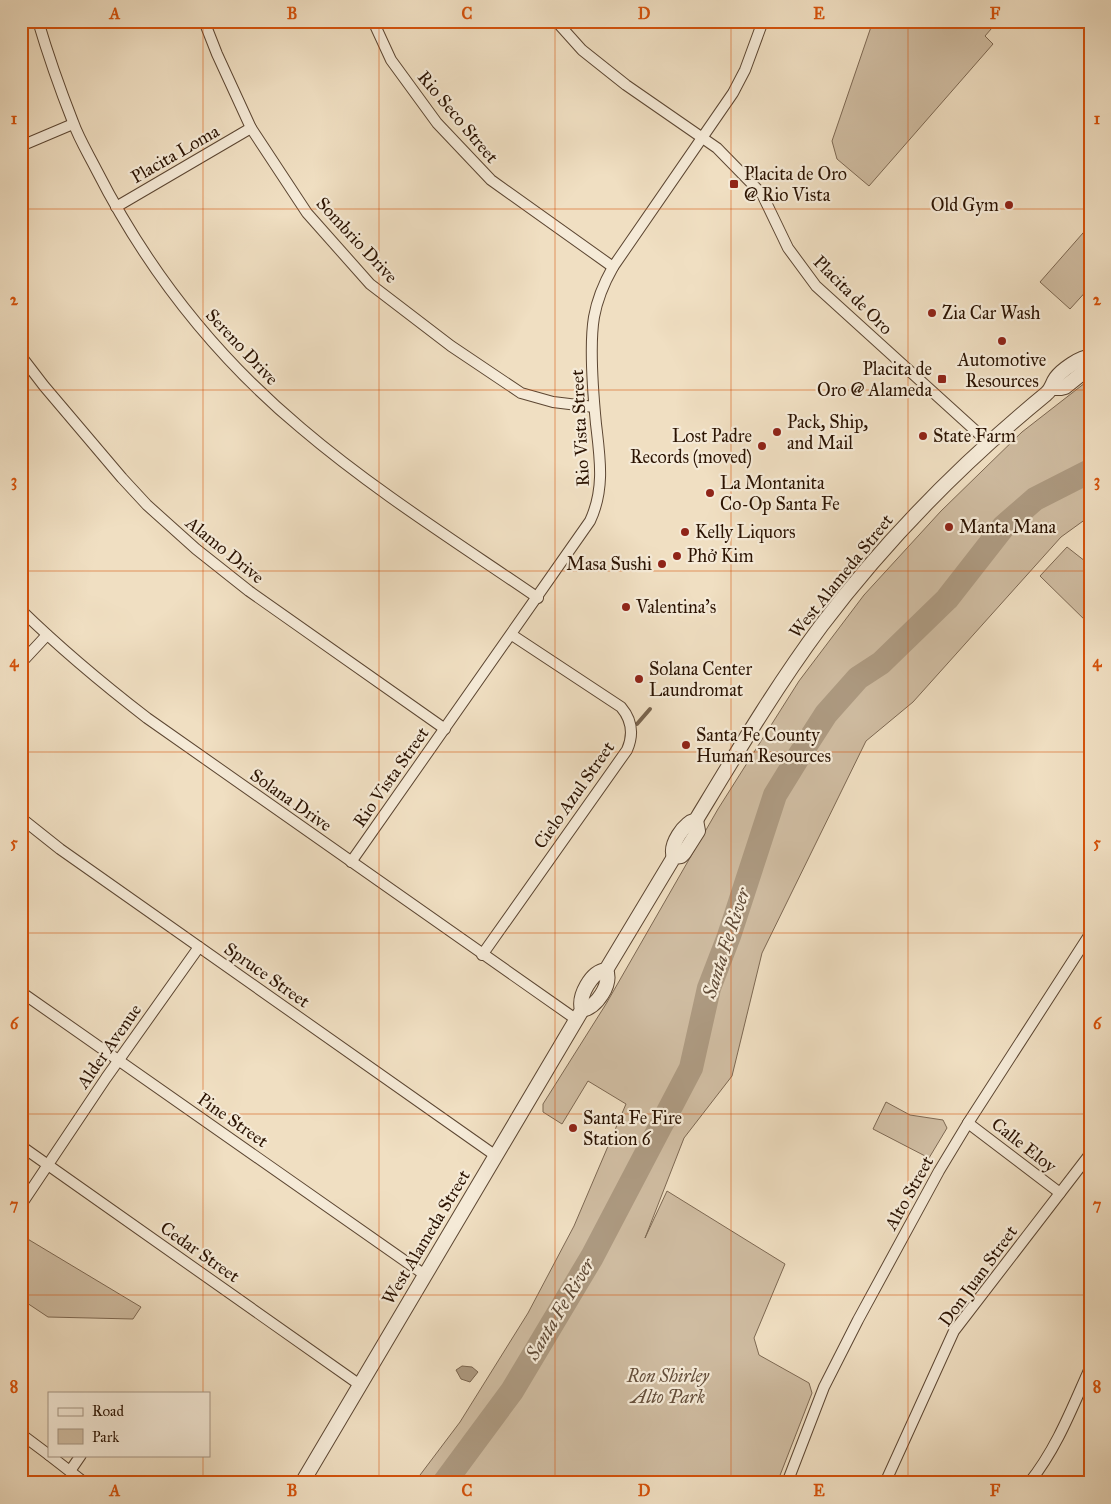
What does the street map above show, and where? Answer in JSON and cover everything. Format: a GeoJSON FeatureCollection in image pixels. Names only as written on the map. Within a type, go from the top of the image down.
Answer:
{"type":"FeatureCollection","features":[{"type":"Feature","properties":{"kind":"street","name":"Sereno Drive"},"geometry":{"type":"LineString","coordinates":[[38,21],[73,124],[116,207],[165,283],[198,326],[274,405],[302,429],[358,473],[538,598]]}},
{"type":"Feature","properties":{"kind":"street","name":"Sombrio Drive"},"geometry":{"type":"LineString","coordinates":[[204,21],[216,54],[251,128],[308,213],[370,284],[450,346],[520,393],[553,402],[594,407]]}},
{"type":"Feature","properties":{"kind":"street","name":"Rio Seco Street"},"geometry":{"type":"LineString","coordinates":[[373,21],[391,60],[437,123],[491,180],[613,267]]}},
{"type":"Feature","properties":{"kind":"street","name":"Placita de Oro"},"geometry":{"type":"LineString","coordinates":[[556,21],[582,50],[611,74],[717,148],[762,194],[788,248],[816,286],[989,443]]}},
{"type":"Feature","properties":{"kind":"street","name":"Rio Vista Street"},"geometry":{"type":"LineString","coordinates":[[351,862],[584,532],[596,510],[601,486],[601,470],[594,407],[592,341],[594,316],[601,291],[613,267],[740,81],[763,21]]}},
{"type":"Feature","properties":{"kind":"street"},"geometry":{"type":"LineString","coordinates":[[21,146],[73,124]]}},
{"type":"Feature","properties":{"kind":"street","name":"Placita Loma"},"geometry":{"type":"LineString","coordinates":[[116,207],[251,128]]}},
{"type":"Feature","properties":{"kind":"street","name":"Alamo Drive"},"geometry":{"type":"LineString","coordinates":[[21,356],[122,478],[147,505],[196,549],[249,591],[445,729]]}},
{"type":"Feature","properties":{"kind":"street","name":"West Alameda Street"},"geometry":{"type":"LineString","coordinates":[[302,1483],[580,1015],[582,995],[594,976],[602,970],[606,970],[674,857],[673,846],[686,825],[696,820],[779,686],[832,612],[901,530],[949,480],[1053,388],[1058,376],[1081,358],[1090,357]]}},
{"type":"Feature","properties":{"kind":"street","name":"West Alameda Street"},"geometry":{"type":"LineString","coordinates":[[1053,388],[1065,386],[1090,367]]}},
{"type":"Feature","properties":{"kind":"street","name":"Solana Drive"},"geometry":{"type":"LineString","coordinates":[[21,610],[110,690],[147,718],[482,955],[580,1015]]}},
{"type":"Feature","properties":{"kind":"street"},"geometry":{"type":"LineString","coordinates":[[21,663],[47,635]]}},
{"type":"Feature","properties":{"kind":"street","name":"Cielo Azul Street"},"geometry":{"type":"LineString","coordinates":[[482,955],[627,750],[632,736],[628,718],[620,707],[512,635]]}},
{"type":"Feature","properties":{"kind":"street","name":"Spruce Street"},"geometry":{"type":"LineString","coordinates":[[21,818],[60,849],[496,1156]]}},
{"type":"Feature","properties":{"kind":"street","name":"Alto Street"},"geometry":{"type":"LineString","coordinates":[[788,1483],[824,1387],[939,1171],[1090,934]]}},
{"type":"Feature","properties":{"kind":"street","name":"Alder Avenue"},"geometry":{"type":"LineString","coordinates":[[21,1205],[47,1164],[199,947]]}},
{"type":"Feature","properties":{"kind":"street","name":"Pine Street"},"geometry":{"type":"LineString","coordinates":[[21,992],[425,1275]]}},
{"type":"Feature","properties":{"kind":"street","name":"Calle Eloy"},"geometry":{"type":"LineString","coordinates":[[968,1123],[1060,1193]]}},
{"type":"Feature","properties":{"kind":"street","name":"Cedar Street"},"geometry":{"type":"LineString","coordinates":[[21,1146],[360,1385]]}},
{"type":"Feature","properties":{"kind":"street","name":"Don Juan Street"},"geometry":{"type":"LineString","coordinates":[[884,1483],[954,1331],[1090,1154]]}},
{"type":"Feature","properties":{"kind":"street"},"geometry":{"type":"LineString","coordinates":[[1029,1483],[1043,1466],[1059,1439],[1090,1368]]}},
{"type":"Feature","properties":{"kind":"street"},"geometry":{"type":"LineString","coordinates":[[21,1434],[48,1454]]}},
{"type":"Feature","properties":{"kind":"street"},"geometry":{"type":"LineString","coordinates":[[50,1456],[85,1483]]}},
{"type":"Feature","properties":{"kind":"street"},"geometry":{"type":"LineString","coordinates":[[70,1471],[80,1456]]}},
{"type":"Feature","properties":{"kind":"green space"},"geometry":{"type":"Polygon","coordinates":[[[873,21],[998,21],[985,36],[993,44],[869,186],[837,159],[832,141],[873,21]]]}},
{"type":"Feature","properties":{"kind":"green space"},"geometry":{"type":"Polygon","coordinates":[[[1090,225],[1090,287],[1070,309],[1040,282],[1090,225]]]}},
{"type":"Feature","properties":{"kind":"green space","name":"Ron Shirley Alto Park"},"geometry":{"type":"Polygon","coordinates":[[[1090,379],[1090,516],[1061,537],[913,702],[866,741],[762,953],[732,1076],[684,1138],[645,1238],[667,1191],[785,1264],[754,1338],[759,1355],[809,1383],[812,1393],[777,1483],[414,1483],[460,1422],[528,1313],[574,1226],[626,1104],[588,1081],[562,1124],[543,1112],[543,1104],[606,1004],[718,809],[799,681],[864,595],[941,511],[1022,432],[1090,379]]]}},
{"type":"Feature","properties":{"kind":"green space"},"geometry":{"type":"Polygon","coordinates":[[[1067,547],[1090,565],[1090,625],[1040,576],[1067,547]]]}},
{"type":"Feature","properties":{"kind":"green space"},"geometry":{"type":"Polygon","coordinates":[[[886,1102],[910,1115],[943,1120],[947,1128],[929,1158],[873,1129],[886,1102]]]}},
{"type":"Feature","properties":{"kind":"green space"},"geometry":{"type":"Polygon","coordinates":[[[21,1235],[141,1307],[133,1319],[48,1317],[21,1299],[21,1235]]]}},
{"type":"Feature","properties":{"kind":"shaded area"},"geometry":{"type":"Polygon","coordinates":[[[462,1366],[472,1367],[478,1372],[470,1382],[461,1379],[456,1370],[462,1366]]]}},
{"type":"Feature","properties":{"kind":"waterway","name":"Santa Fe River"},"geometry":{"type":"LineString","coordinates":[[444,1483],[512,1391],[592,1257],[691,1068],[709,988],[729,936],[775,795],[799,756],[826,714],[858,678],[881,663],[947,599],[1004,526],[1035,499],[1090,471]]}},
{"type":"Feature","properties":{"kind":"waterway"},"geometry":{"type":"LineString","coordinates":[[637,724],[650,709]]}},
{"type":"Feature","properties":{"kind":"place","name":"Placita de Oro @ Rio Vista"},"geometry":{"type":"Point","coordinates":[734,184]}},
{"type":"Feature","properties":{"kind":"place","name":"Old Gym"},"geometry":{"type":"Point","coordinates":[1009,205]}},
{"type":"Feature","properties":{"kind":"place","name":"Zia Car Wash"},"geometry":{"type":"Point","coordinates":[932,313]}},
{"type":"Feature","properties":{"kind":"place","name":"Automotive Resources"},"geometry":{"type":"Point","coordinates":[1002,341]}},
{"type":"Feature","properties":{"kind":"place","name":"Placita de Oro @ Alameda"},"geometry":{"type":"Point","coordinates":[942,379]}},
{"type":"Feature","properties":{"kind":"place","name":"Pack, Ship, and Mail"},"geometry":{"type":"Point","coordinates":[777,432]}},
{"type":"Feature","properties":{"kind":"place","name":"State Farm"},"geometry":{"type":"Point","coordinates":[923,436]}},
{"type":"Feature","properties":{"kind":"place","name":"Lost Padre Records (moved)"},"geometry":{"type":"Point","coordinates":[762,446]}},
{"type":"Feature","properties":{"kind":"place","name":"La Montanita Co-Op Santa Fe"},"geometry":{"type":"Point","coordinates":[710,493]}},
{"type":"Feature","properties":{"kind":"place","name":"Manta Mana"},"geometry":{"type":"Point","coordinates":[949,527]}},
{"type":"Feature","properties":{"kind":"place","name":"Kelly Liquors"},"geometry":{"type":"Point","coordinates":[685,532]}},
{"type":"Feature","properties":{"kind":"place","name":"Phở Kim"},"geometry":{"type":"Point","coordinates":[677,556]}},
{"type":"Feature","properties":{"kind":"place","name":"Masa Sushi"},"geometry":{"type":"Point","coordinates":[662,564]}},
{"type":"Feature","properties":{"kind":"place","name":"Valentina's"},"geometry":{"type":"Point","coordinates":[626,607]}},
{"type":"Feature","properties":{"kind":"place","name":"Solana Center Laundromat"},"geometry":{"type":"Point","coordinates":[639,679]}},
{"type":"Feature","properties":{"kind":"place","name":"Santa Fe County Human Resources"},"geometry":{"type":"Point","coordinates":[686,745]}},
{"type":"Feature","properties":{"kind":"place","name":"Santa Fe Fire Station 6"},"geometry":{"type":"Point","coordinates":[573,1128]}}]}
